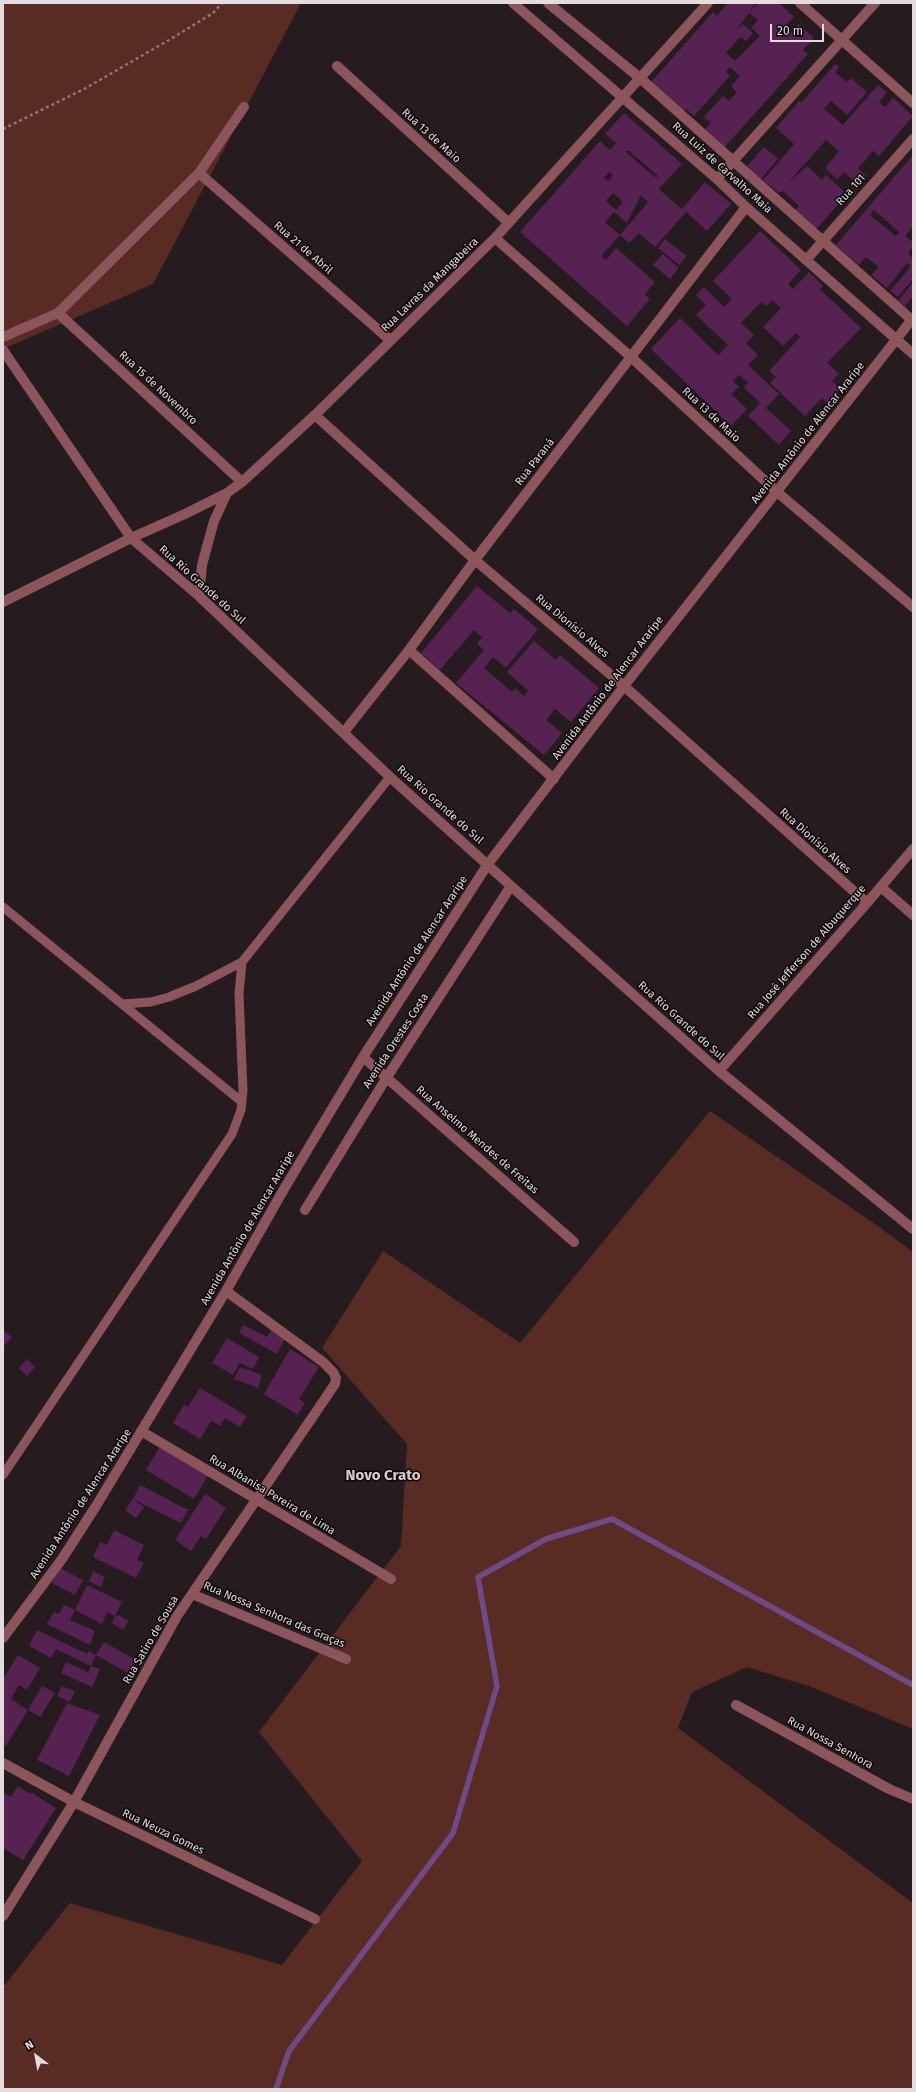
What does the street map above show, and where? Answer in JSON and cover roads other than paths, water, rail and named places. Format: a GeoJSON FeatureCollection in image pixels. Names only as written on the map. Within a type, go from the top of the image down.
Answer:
{"type":"FeatureCollection","features":[{"type":"Feature","properties":{"kind":"street","name":"Rua Luiz de Carvalho Maia"},"geometry":{"type":"LineString","coordinates":[[513,3],[717,179],[746,207],[807,259],[913,354]]}},
{"type":"Feature","properties":{"kind":"street","name":"Rua Luiz de Carvalho Maia"},"geometry":{"type":"LineString","coordinates":[[548,3],[640,78],[734,160],[821,241],[913,320]]}},
{"type":"Feature","properties":{"kind":"street","name":"Rua Lavras da Mangabeira"},"geometry":{"type":"LineString","coordinates":[[3,602],[131,538],[227,493],[242,482],[315,415],[496,238],[708,3]]}},
{"type":"Feature","properties":{"kind":"street"},"geometry":{"type":"LineString","coordinates":[[800,3],[913,103]]}},
{"type":"Feature","properties":{"kind":"street"},"geometry":{"type":"LineString","coordinates":[[717,179],[875,3]]}},
{"type":"Feature","properties":{"kind":"street","name":"Rua 13 de Maio"},"geometry":{"type":"LineString","coordinates":[[337,66],[508,223]]}},
{"type":"Feature","properties":{"kind":"street"},"geometry":{"type":"LineString","coordinates":[[3,337],[58,313],[199,173],[244,107]]}},
{"type":"Feature","properties":{"kind":"street","name":"Rua 101"},"geometry":{"type":"LineString","coordinates":[[807,259],[821,241],[913,138]]}},
{"type":"Feature","properties":{"kind":"street","name":"Rua 21 de Abril"},"geometry":{"type":"LineString","coordinates":[[199,173],[390,340]]}},
{"type":"Feature","properties":{"kind":"street","name":"Rua Paraná"},"geometry":{"type":"LineString","coordinates":[[344,732],[409,650],[475,560],[746,207]]}},
{"type":"Feature","properties":{"kind":"street","name":"Rua 13 de Maio"},"geometry":{"type":"LineString","coordinates":[[496,238],[631,357],[777,492],[913,607]]}},
{"type":"Feature","properties":{"kind":"street","name":"Rua 15 de Novembro"},"geometry":{"type":"LineString","coordinates":[[58,313],[242,482]]}},
{"type":"Feature","properties":{"kind":"street","name":"Avenida Antônio de Alencar Araripe"},"geometry":{"type":"LineString","coordinates":[[3,1638],[62,1559],[226,1291],[284,1189],[363,1057],[488,864],[624,686],[913,320]]}},
{"type":"Feature","properties":{"kind":"street","name":"Rua Rio Grande do Sul"},"geometry":{"type":"LineString","coordinates":[[3,350],[131,538],[199,596],[390,777],[718,1071],[913,1229]]}},
{"type":"Feature","properties":{"kind":"street","name":"Rua Dionísio Alves"},"geometry":{"type":"LineString","coordinates":[[315,415],[475,560],[624,686],[867,903]]}},
{"type":"Feature","properties":{"kind":"street"},"geometry":{"type":"LineString","coordinates":[[199,596],[204,559],[214,521],[227,493]]}},
{"type":"Feature","properties":{"kind":"street"},"geometry":{"type":"LineString","coordinates":[[409,650],[554,779]]}},
{"type":"Feature","properties":{"kind":"street","name":"Rua José Jefferson de Albuquerque"},"geometry":{"type":"LineString","coordinates":[[718,1071],[913,849]]}},
{"type":"Feature","properties":{"kind":"street","name":"Avenida Orestes Costa"},"geometry":{"type":"LineString","coordinates":[[304,1210],[387,1077],[511,886]]}},
{"type":"Feature","properties":{"kind":"street"},"geometry":{"type":"LineString","coordinates":[[881,887],[913,915]]}},
{"type":"Feature","properties":{"kind":"street","name":"Rua Anselmo Mendes de Freitas"},"geometry":{"type":"LineString","coordinates":[[363,1057],[574,1242]]}},
{"type":"Feature","properties":{"kind":"street","name":"Rua Satiro de Sousa"},"geometry":{"type":"LineString","coordinates":[[3,1916],[74,1802],[177,1616],[335,1384],[336,1378],[333,1372],[323,1362],[226,1291]]}},
{"type":"Feature","properties":{"kind":"street","name":"Rua Albanisa Pereira de Lima"},"geometry":{"type":"LineString","coordinates":[[141,1432],[391,1579]]}},
{"type":"Feature","properties":{"kind":"street","name":"Rua Nossa Senhora das Graças"},"geometry":{"type":"LineString","coordinates":[[192,1594],[346,1659]]}},
{"type":"Feature","properties":{"kind":"street","name":"Rua Nossa Senhora"},"geometry":{"type":"LineString","coordinates":[[736,1705],[889,1789],[913,1799]]}},
{"type":"Feature","properties":{"kind":"street","name":"Rua Neuza Gomes"},"geometry":{"type":"LineString","coordinates":[[3,1764],[74,1802],[315,1919]]}},
{"type":"Feature","properties":{"kind":"lane"},"geometry":{"type":"LineString","coordinates":[[122,1004],[151,1002],[169,997],[196,986],[242,962],[390,777]]}},
{"type":"Feature","properties":{"kind":"lane"},"geometry":{"type":"LineString","coordinates":[[3,907],[242,1102]]}},
{"type":"Feature","properties":{"kind":"lane"},"geometry":{"type":"LineString","coordinates":[[3,1475],[232,1134],[239,1118],[244,1080],[238,994],[242,962]]}},
{"type":"Feature","properties":{"kind":"waterway"},"geometry":{"type":"LineString","coordinates":[[276,2089],[289,2051],[453,1833],[497,1686],[478,1577],[546,1539],[612,1519],[913,1685]]}},
{"type":"Feature","properties":{"kind":"district","name":"Novo Crato"},"geometry":{"type":"Point","coordinates":[383,1476]}}]}
